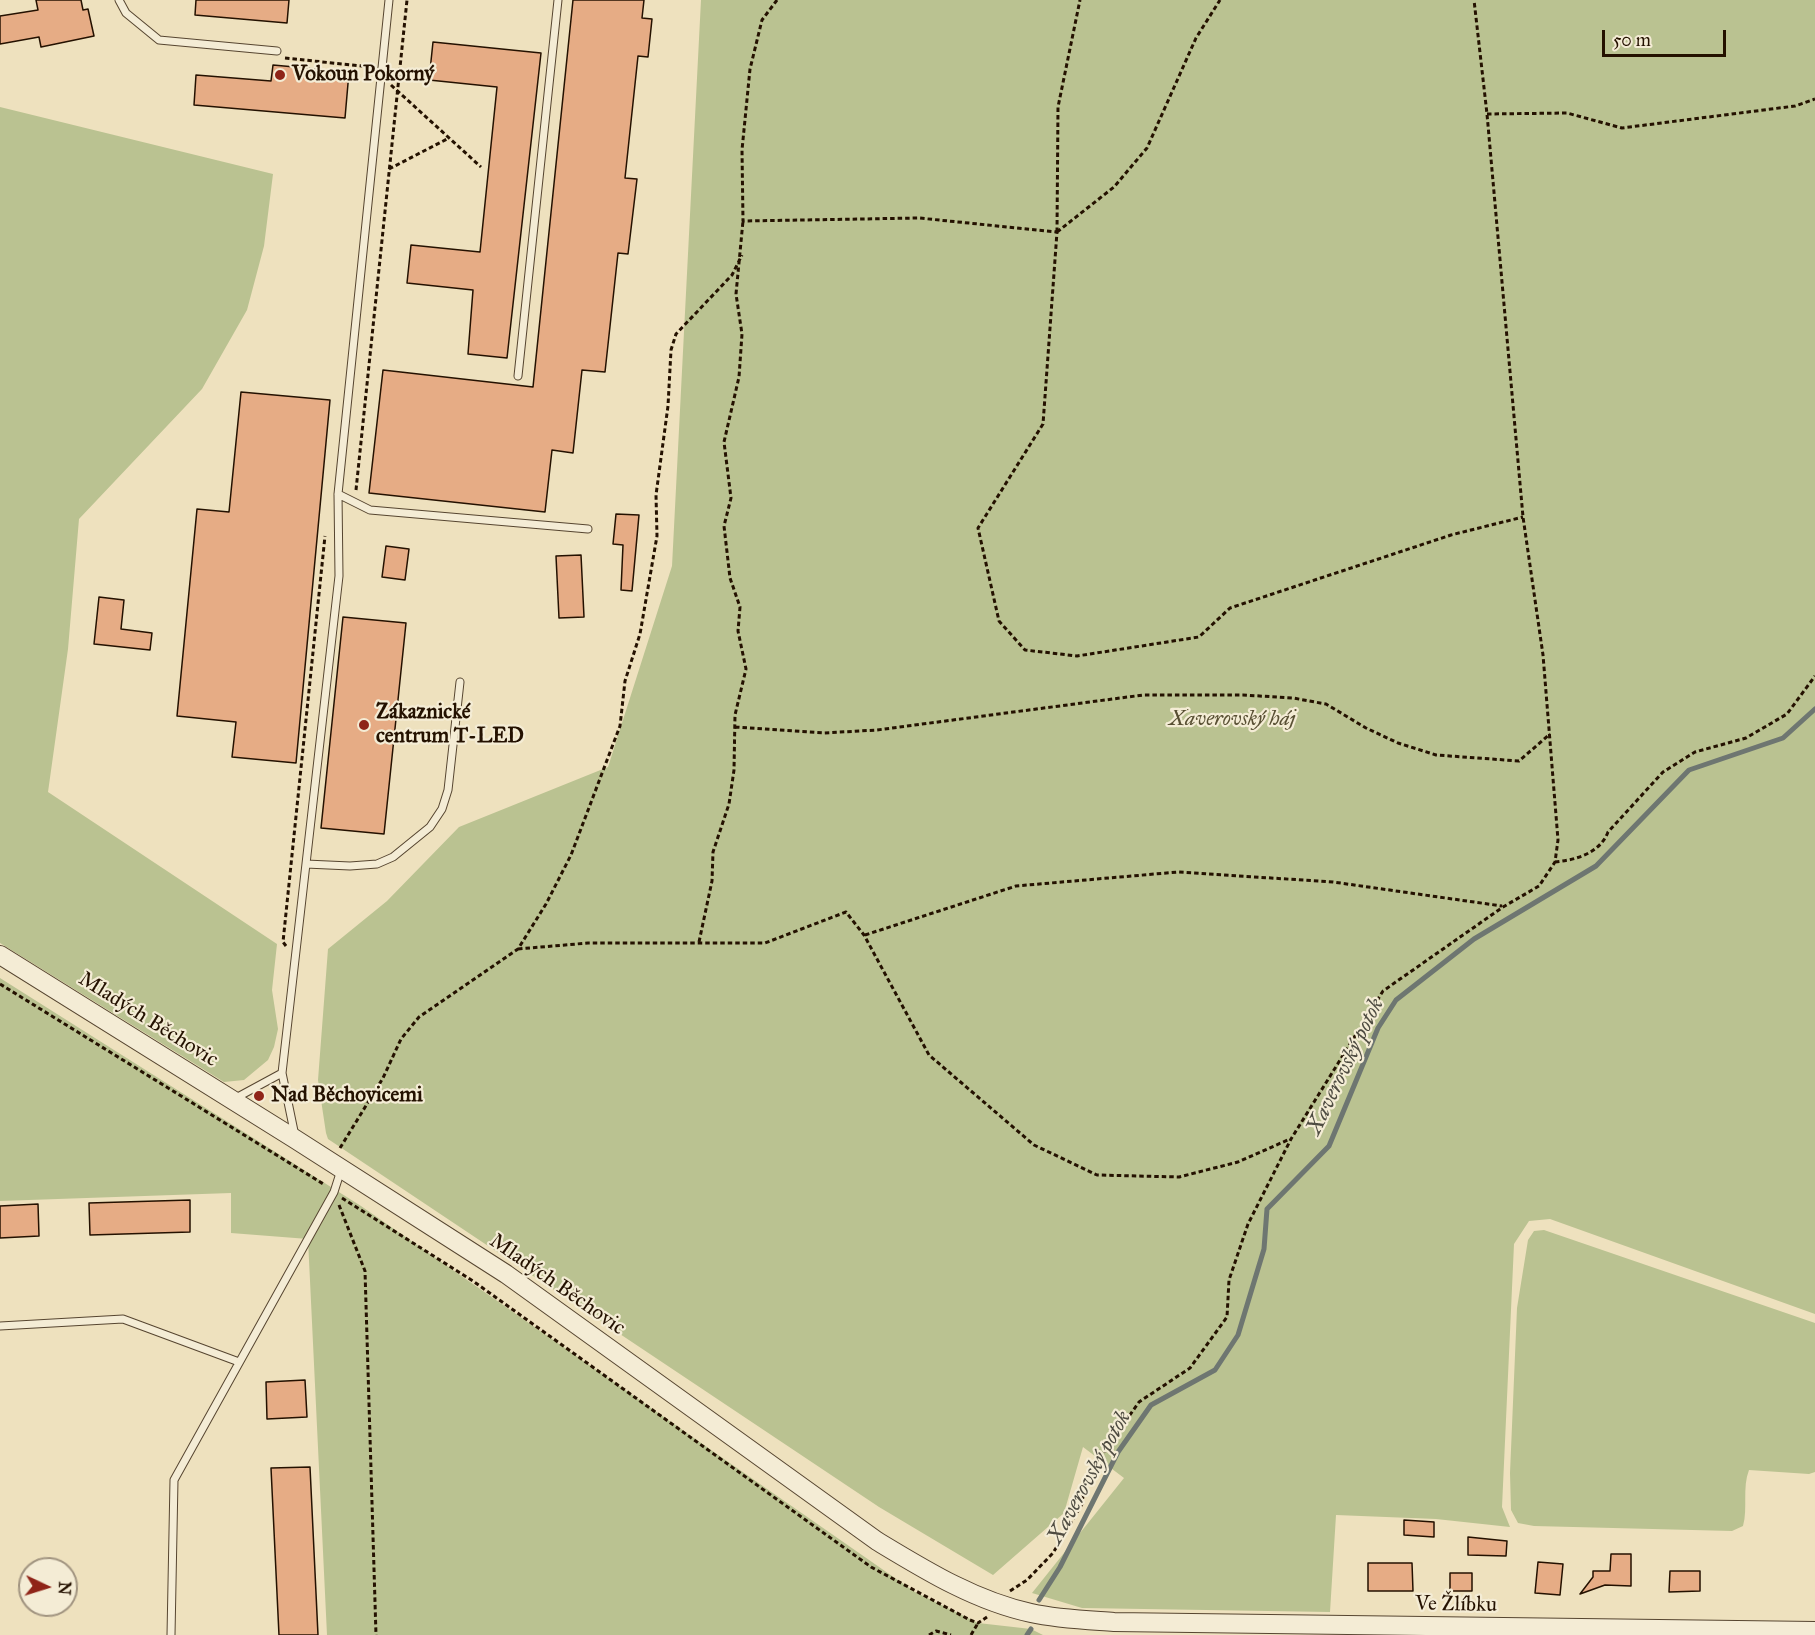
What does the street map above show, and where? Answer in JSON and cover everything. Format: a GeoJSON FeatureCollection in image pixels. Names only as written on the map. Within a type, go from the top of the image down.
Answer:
{"type":"FeatureCollection","features":[{"type":"Feature","properties":{"kind":"street","name":"Mladých Běchovic"},"geometry":{"type":"LineString","coordinates":[[0,955],[295,1138],[506,1275],[824,1503],[917,1566],[993,1602],[1031,1613],[1096,1621]]}},
{"type":"Feature","properties":{"kind":"street","name":"Ve Žlíbku"},"geometry":{"type":"LineString","coordinates":[[1096,1621],[1815,1631]]}},
{"type":"Feature","properties":{"kind":"lane"},"geometry":{"type":"LineString","coordinates":[[119,0],[126,13],[159,40],[278,51]]}},
{"type":"Feature","properties":{"kind":"lane"},"geometry":{"type":"LineString","coordinates":[[295,1138],[282,1073],[339,576],[338,494],[389,0]]}},
{"type":"Feature","properties":{"kind":"lane"},"geometry":{"type":"LineString","coordinates":[[518,376],[558,0]]}},
{"type":"Feature","properties":{"kind":"lane"},"geometry":{"type":"LineString","coordinates":[[338,494],[370,510],[588,529]]}},
{"type":"Feature","properties":{"kind":"lane"},"geometry":{"type":"LineString","coordinates":[[306,864],[350,866],[377,864],[393,857],[430,827],[442,808],[448,790],[460,682]]}},
{"type":"Feature","properties":{"kind":"lane"},"geometry":{"type":"LineString","coordinates":[[233,1100],[282,1073]]}},
{"type":"Feature","properties":{"kind":"lane"},"geometry":{"type":"LineString","coordinates":[[171,1635],[174,1480],[334,1192],[341,1170]]}},
{"type":"Feature","properties":{"kind":"lane"},"geometry":{"type":"LineString","coordinates":[[0,1326],[123,1319],[239,1362]]}},
{"type":"Feature","properties":{"kind":"path"},"geometry":{"type":"LineString","coordinates":[[354,503],[407,0]]}},
{"type":"Feature","properties":{"kind":"path"},"geometry":{"type":"LineString","coordinates":[[699,942],[712,881],[713,852],[729,804],[734,770],[735,715],[746,669],[738,631],[740,607],[730,578],[724,526],[731,498],[724,442],[739,377],[742,334],[736,294],[742,255],[742,150],[750,69],[762,20],[777,0]]}},
{"type":"Feature","properties":{"kind":"path"},"geometry":{"type":"LineString","coordinates":[[1080,0],[1058,107],[1057,232],[1043,424],[978,528],[999,621],[1025,650],[1077,656],[1199,637],[1230,608],[1451,535],[1523,516]]}},
{"type":"Feature","properties":{"kind":"path"},"geometry":{"type":"LineString","coordinates":[[743,221],[919,218],[1057,232],[1114,187],[1147,148],[1196,38],[1220,0]]}},
{"type":"Feature","properties":{"kind":"path"},"geometry":{"type":"LineString","coordinates":[[1008,1592],[1027,1580],[1053,1553],[1082,1504],[1085,1479],[1138,1402],[1190,1368],[1227,1317],[1228,1280],[1248,1224],[1291,1138],[1383,992],[1503,907],[1539,886],[1555,862],[1558,840],[1543,655],[1523,516],[1487,114],[1474,0]]}},
{"type":"Feature","properties":{"kind":"path"},"geometry":{"type":"LineString","coordinates":[[278,51],[286,59],[362,66]]}},
{"type":"Feature","properties":{"kind":"path"},"geometry":{"type":"LineString","coordinates":[[381,76],[481,167]]}},
{"type":"Feature","properties":{"kind":"path"},"geometry":{"type":"LineString","coordinates":[[1487,114],[1568,113],[1622,128],[1795,106],[1815,99]]}},
{"type":"Feature","properties":{"kind":"path"},"geometry":{"type":"LineString","coordinates":[[389,169],[449,138]]}},
{"type":"Feature","properties":{"kind":"path"},"geometry":{"type":"LineString","coordinates":[[341,1170],[338,1151],[383,1078],[401,1039],[419,1017],[518,949],[571,855],[620,726],[625,681],[640,634],[657,536],[656,495],[666,427],[671,350],[676,334],[732,275],[742,255]]}},
{"type":"Feature","properties":{"kind":"path"},"geometry":{"type":"LineString","coordinates":[[296,956],[283,942],[326,526]]}},
{"type":"Feature","properties":{"kind":"path"},"geometry":{"type":"LineString","coordinates":[[1555,862],[1578,860],[1604,841],[1608,832],[1663,772],[1695,752],[1746,738],[1787,714],[1815,676]]}},
{"type":"Feature","properties":{"kind":"path"},"geometry":{"type":"LineString","coordinates":[[735,727],[824,734],[877,730],[1143,695],[1202,694],[1293,698],[1326,704],[1366,729],[1398,743],[1436,755],[1519,761],[1550,734]]}},
{"type":"Feature","properties":{"kind":"path"},"geometry":{"type":"LineString","coordinates":[[864,935],[1016,886],[1178,872],[1333,882],[1503,907]]}},
{"type":"Feature","properties":{"kind":"path"},"geometry":{"type":"LineString","coordinates":[[518,949],[588,943],[765,943],[846,912],[864,935],[929,1055],[1034,1146],[1097,1175],[1179,1177],[1238,1162],[1291,1138]]}},
{"type":"Feature","properties":{"kind":"path"},"geometry":{"type":"LineString","coordinates":[[0,984],[319,1180],[334,1192],[473,1281],[871,1567],[914,1593],[978,1623],[971,1635]]}},
{"type":"Feature","properties":{"kind":"path"},"geometry":{"type":"LineString","coordinates":[[334,1192],[365,1271],[376,1635]]}},
{"type":"Feature","properties":{"kind":"path"},"geometry":{"type":"LineString","coordinates":[[929,1635],[936,1631],[951,1635]]}},
{"type":"Feature","properties":{"kind":"green space","name":"Xaverovský háj"},"geometry":{"type":"Polygon","coordinates":[[[701,0],[1815,0],[1815,1314],[1550,1219],[1529,1221],[1514,1244],[1502,1507],[1510,1527],[1436,1519],[1336,1515],[1330,1612],[1082,1608],[1032,1593],[1124,1478],[1083,1447],[1064,1513],[993,1575],[879,1507],[328,1139],[318,1080],[328,949],[387,901],[459,827],[608,767],[672,566],[701,0]]]}},
{"type":"Feature","properties":{"kind":"green space"},"geometry":{"type":"Polygon","coordinates":[[[0,107],[273,174],[264,246],[247,310],[202,389],[79,519],[68,649],[48,792],[277,944],[272,990],[278,1029],[274,1047],[268,1060],[244,1080],[224,1082],[0,943],[0,107]]]}},
{"type":"Feature","properties":{"kind":"green space"},"geometry":{"type":"Polygon","coordinates":[[[0,978],[361,1206],[915,1592],[978,1623],[1031,1629],[1043,1635],[327,1635],[308,1239],[231,1233],[231,1193],[0,1201],[0,978]]]}},
{"type":"Feature","properties":{"kind":"green space"},"geometry":{"type":"Polygon","coordinates":[[[1544,1230],[1815,1323],[1815,1472],[1809,1474],[1749,1470],[1743,1526],[1732,1531],[1534,1526],[1518,1523],[1511,1510],[1510,1473],[1517,1308],[1528,1240],[1534,1231],[1544,1230]]]}},
{"type":"Feature","properties":{"kind":"building"},"geometry":{"type":"Polygon","coordinates":[[[36,0],[81,0],[83,10],[88,9],[94,36],[41,47],[39,37],[0,44],[0,16],[38,10],[36,0]]]}},
{"type":"Feature","properties":{"kind":"building"},"geometry":{"type":"Polygon","coordinates":[[[196,0],[289,0],[287,23],[195,15],[196,0]]]}},
{"type":"Feature","properties":{"kind":"building"},"geometry":{"type":"Polygon","coordinates":[[[573,0],[644,0],[642,18],[652,19],[648,57],[638,56],[625,178],[637,179],[628,254],[618,253],[605,372],[582,370],[573,453],[552,450],[545,512],[369,493],[383,370],[533,387],[573,0]]]}},
{"type":"Feature","properties":{"kind":"building"},"geometry":{"type":"Polygon","coordinates":[[[433,42],[541,53],[507,358],[468,354],[473,290],[407,283],[411,245],[480,252],[497,87],[429,80],[433,42]]]}},
{"type":"Feature","properties":{"kind":"building"},"geometry":{"type":"Polygon","coordinates":[[[273,65],[349,72],[345,118],[194,105],[196,75],[271,81],[273,65]]]}},
{"type":"Feature","properties":{"kind":"building"},"geometry":{"type":"Polygon","coordinates":[[[241,392],[330,400],[296,763],[232,757],[236,722],[177,716],[197,509],[229,512],[241,392]]]}},
{"type":"Feature","properties":{"kind":"building"},"geometry":{"type":"Polygon","coordinates":[[[616,514],[639,515],[632,591],[621,590],[623,545],[613,544],[616,514]]]}},
{"type":"Feature","properties":{"kind":"building"},"geometry":{"type":"Polygon","coordinates":[[[386,546],[409,549],[405,580],[382,577],[386,546]]]}},
{"type":"Feature","properties":{"kind":"building"},"geometry":{"type":"Polygon","coordinates":[[[581,555],[584,617],[559,618],[556,556],[581,555]]]}},
{"type":"Feature","properties":{"kind":"building"},"geometry":{"type":"Polygon","coordinates":[[[99,597],[124,600],[121,629],[152,633],[150,650],[94,644],[99,597]]]}},
{"type":"Feature","properties":{"kind":"building","name":"Zákaznické centrum T-LED"},"geometry":{"type":"Polygon","coordinates":[[[343,617],[406,623],[384,834],[321,828],[343,617]]]}},
{"type":"Feature","properties":{"kind":"building"},"geometry":{"type":"Polygon","coordinates":[[[190,1200],[190,1232],[90,1235],[89,1203],[190,1200]]]}},
{"type":"Feature","properties":{"kind":"building"},"geometry":{"type":"Polygon","coordinates":[[[38,1204],[39,1236],[0,1238],[0,1206],[38,1204]]]}},
{"type":"Feature","properties":{"kind":"building"},"geometry":{"type":"Polygon","coordinates":[[[305,1380],[307,1417],[267,1419],[266,1382],[305,1380]]]}},
{"type":"Feature","properties":{"kind":"building"},"geometry":{"type":"Polygon","coordinates":[[[310,1467],[318,1635],[279,1635],[271,1468],[310,1467]]]}},
{"type":"Feature","properties":{"kind":"building"},"geometry":{"type":"Polygon","coordinates":[[[1404,1520],[1434,1522],[1434,1537],[1404,1535],[1404,1520]]]}},
{"type":"Feature","properties":{"kind":"building"},"geometry":{"type":"Polygon","coordinates":[[[1468,1537],[1507,1541],[1506,1556],[1468,1555],[1468,1537]]]}},
{"type":"Feature","properties":{"kind":"building"},"geometry":{"type":"Polygon","coordinates":[[[1611,1554],[1631,1554],[1631,1586],[1605,1585],[1580,1594],[1593,1577],[1593,1571],[1610,1571],[1611,1554]]]}},
{"type":"Feature","properties":{"kind":"building"},"geometry":{"type":"Polygon","coordinates":[[[1538,1562],[1563,1564],[1560,1595],[1535,1593],[1538,1562]]]}},
{"type":"Feature","properties":{"kind":"building"},"geometry":{"type":"Polygon","coordinates":[[[1368,1563],[1412,1563],[1413,1591],[1368,1591],[1368,1563]]]}},
{"type":"Feature","properties":{"kind":"building"},"geometry":{"type":"Polygon","coordinates":[[[1670,1571],[1700,1571],[1700,1591],[1669,1592],[1670,1571]]]}},
{"type":"Feature","properties":{"kind":"building"},"geometry":{"type":"Polygon","coordinates":[[[1450,1573],[1472,1573],[1472,1591],[1450,1591],[1450,1573]]]}},
{"type":"Feature","properties":{"kind":"waterway","name":"Xaverovský potok"},"geometry":{"type":"LineString","coordinates":[[1039,1600],[1060,1567],[1118,1452],[1151,1405],[1215,1370],[1238,1335],[1264,1249],[1267,1209],[1329,1146],[1378,1028],[1396,1000],[1474,939],[1596,866],[1689,770],[1783,738],[1815,709]]}},
{"type":"Feature","properties":{"kind":"waterway","name":"Xaverovský potok"},"geometry":{"type":"LineString","coordinates":[[1027,1635],[1031,1629]]}},
{"type":"Feature","properties":{"kind":"place","name":"Vokoun Pokorný"},"geometry":{"type":"Point","coordinates":[280,75]}},
{"type":"Feature","properties":{"kind":"place","name":"Zákaznické centrum T-LED"},"geometry":{"type":"Point","coordinates":[364,725]}},
{"type":"Feature","properties":{"kind":"place","name":"Nad Běchovicemi"},"geometry":{"type":"Point","coordinates":[259,1096]}}]}
